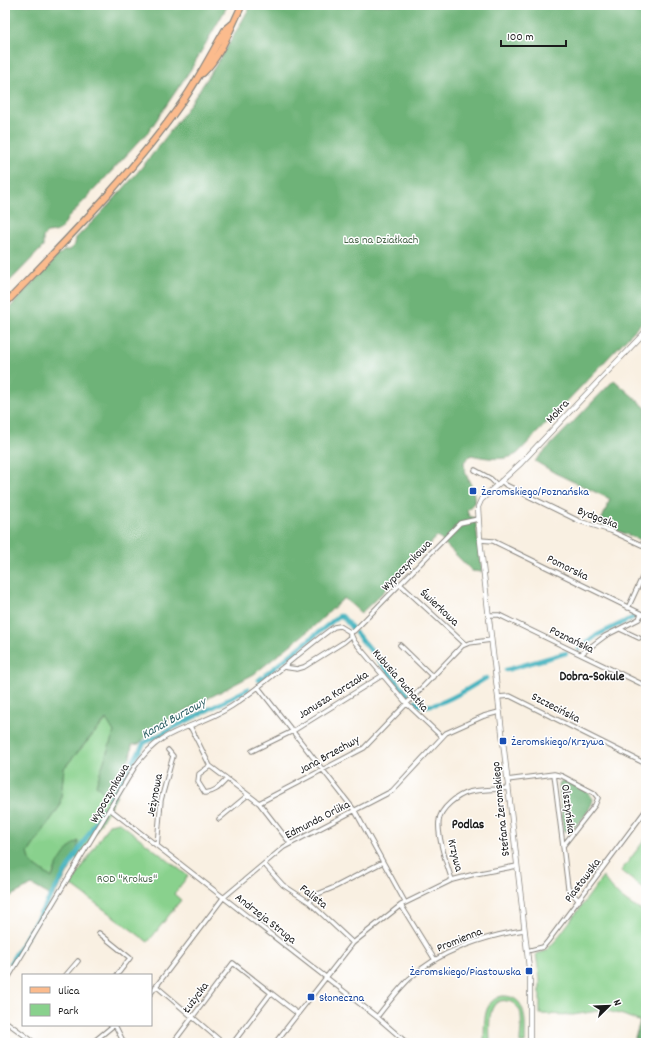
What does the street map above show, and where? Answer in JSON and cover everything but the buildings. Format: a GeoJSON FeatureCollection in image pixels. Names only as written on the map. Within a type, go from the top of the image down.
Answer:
{"type":"FeatureCollection","features":[{"type":"Feature","properties":{"kind":"main road"},"geometry":{"type":"LineString","coordinates":[[5,304],[103,200],[144,153],[212,61],[224,42],[242,5]]}},
{"type":"Feature","properties":{"kind":"street","name":"Mokra"},"geometry":{"type":"LineString","coordinates":[[479,502],[521,463],[646,331]]}},
{"type":"Feature","properties":{"kind":"street"},"geometry":{"type":"LineString","coordinates":[[475,470],[492,479],[497,485]]}},
{"type":"Feature","properties":{"kind":"street","name":"Bydgoska"},"geometry":{"type":"LineString","coordinates":[[502,481],[506,485],[579,521],[611,532],[646,547]]}},
{"type":"Feature","properties":{"kind":"street","name":"Stefana Żeromskiego"},"geometry":{"type":"LineString","coordinates":[[479,502],[478,519],[480,540],[531,993],[530,1043]]}},
{"type":"Feature","properties":{"kind":"street","name":"Wypoczynkowa"},"geometry":{"type":"LineString","coordinates":[[350,632],[357,628],[401,585],[460,523],[478,519]]}},
{"type":"Feature","properties":{"kind":"street","name":"Pomorska"},"geometry":{"type":"LineString","coordinates":[[480,540],[493,540],[646,616]]}},
{"type":"Feature","properties":{"kind":"street"},"geometry":{"type":"LineString","coordinates":[[628,608],[646,569]]}},
{"type":"Feature","properties":{"kind":"street","name":"Świerkowa"},"geometry":{"type":"LineString","coordinates":[[401,585],[465,644]]}},
{"type":"Feature","properties":{"kind":"street"},"geometry":{"type":"LineString","coordinates":[[580,654],[598,641],[639,619],[642,614]]}},
{"type":"Feature","properties":{"kind":"street","name":"Poznańska"},"geometry":{"type":"LineString","coordinates":[[488,615],[499,615],[646,686]]}},
{"type":"Feature","properties":{"kind":"street","name":"Wypoczynkowa"},"geometry":{"type":"LineString","coordinates":[[5,983],[137,765],[152,745],[176,731],[229,708],[334,628],[340,626],[350,632]]}},
{"type":"Feature","properties":{"kind":"street"},"geometry":{"type":"LineString","coordinates":[[620,629],[639,638]]}},
{"type":"Feature","properties":{"kind":"street","name":"Wypoczynkowa"},"geometry":{"type":"LineString","coordinates":[[283,667],[297,669],[304,667],[344,642],[350,637],[350,632]]}},
{"type":"Feature","properties":{"kind":"street","name":"Kubusia Puchatka"},"geometry":{"type":"LineString","coordinates":[[350,632],[354,641],[407,704],[442,737]]}},
{"type":"Feature","properties":{"kind":"street"},"geometry":{"type":"LineString","coordinates":[[465,644],[491,640]]}},
{"type":"Feature","properties":{"kind":"street","name":"Jana Brzechwy"},"geometry":{"type":"LineString","coordinates":[[259,803],[364,748],[465,644]]}},
{"type":"Feature","properties":{"kind":"street"},"geometry":{"type":"LineString","coordinates":[[400,645],[433,676]]}},
{"type":"Feature","properties":{"kind":"street","name":"Janusza Korczaka"},"geometry":{"type":"LineString","coordinates":[[252,751],[293,731],[383,675]]}},
{"type":"Feature","properties":{"kind":"street"},"geometry":{"type":"LineString","coordinates":[[258,687],[355,811],[383,862],[403,904],[435,960]]}},
{"type":"Feature","properties":{"kind":"street","name":"Szczecińska"},"geometry":{"type":"LineString","coordinates":[[498,697],[510,696],[646,764]]}},
{"type":"Feature","properties":{"kind":"street","name":"Edmunda Orlika"},"geometry":{"type":"LineString","coordinates":[[152,991],[223,898],[290,843],[392,791],[442,737],[461,727],[499,712]]}},
{"type":"Feature","properties":{"kind":"street"},"geometry":{"type":"LineString","coordinates":[[190,726],[210,766],[259,803],[290,843]]}},
{"type":"Feature","properties":{"kind":"street","name":"Jeżynowa"},"geometry":{"type":"LineString","coordinates":[[157,846],[161,800],[173,756],[168,750]]}},
{"type":"Feature","properties":{"kind":"street"},"geometry":{"type":"LineString","coordinates":[[210,766],[199,774],[198,782],[206,792],[217,790],[227,779]]}},
{"type":"Feature","properties":{"kind":"street","name":"Olsztyńska"},"geometry":{"type":"LineString","coordinates":[[507,780],[554,774],[562,776],[594,793],[598,798],[595,805],[563,846]]}},
{"type":"Feature","properties":{"kind":"street","name":"Olsztyńska"},"geometry":{"type":"LineString","coordinates":[[554,774],[568,888],[579,901]]}},
{"type":"Feature","properties":{"kind":"street","name":"Krzywa"},"geometry":{"type":"LineString","coordinates":[[452,880],[444,855],[439,820],[444,810],[458,797],[469,792],[508,788]]}},
{"type":"Feature","properties":{"kind":"street"},"geometry":{"type":"LineString","coordinates":[[219,819],[248,795]]}},
{"type":"Feature","properties":{"kind":"street","name":"Andrzeja Struga"},"geometry":{"type":"LineString","coordinates":[[111,810],[377,1017],[408,1043]]}},
{"type":"Feature","properties":{"kind":"street","name":"Piastowska"},"geometry":{"type":"LineString","coordinates":[[527,951],[543,947],[646,810]]}},
{"type":"Feature","properties":{"kind":"street"},"geometry":{"type":"LineString","coordinates":[[309,902],[318,894],[335,887],[383,862]]}},
{"type":"Feature","properties":{"kind":"street","name":"Falista"},"geometry":{"type":"LineString","coordinates":[[264,864],[283,885],[309,902],[353,943]]}},
{"type":"Feature","properties":{"kind":"street"},"geometry":{"type":"LineString","coordinates":[[275,1043],[353,943],[403,904],[452,880],[517,866]]}},
{"type":"Feature","properties":{"kind":"street","name":"Promienna"},"geometry":{"type":"LineString","coordinates":[[377,1017],[409,980],[435,960],[482,940],[524,930]]}},
{"type":"Feature","properties":{"kind":"street"},"geometry":{"type":"LineString","coordinates":[[99,933],[130,958],[118,974]]}},
{"type":"Feature","properties":{"kind":"street"},"geometry":{"type":"LineString","coordinates":[[67,974],[78,961]]}},
{"type":"Feature","properties":{"kind":"street","name":"Łużycka"},"geometry":{"type":"LineString","coordinates":[[173,1043],[233,963],[271,993]]}},
{"type":"Feature","properties":{"kind":"street"},"geometry":{"type":"LineString","coordinates":[[156,986],[223,1043]]}},
{"type":"Feature","properties":{"kind":"street"},"geometry":{"type":"LineString","coordinates":[[233,1043],[271,993],[298,1014]]}},
{"type":"Feature","properties":{"kind":"street"},"geometry":{"type":"LineString","coordinates":[[5,1021],[35,1043]]}},
{"type":"Feature","properties":{"kind":"street"},"geometry":{"type":"LineString","coordinates":[[92,1043],[113,1026]]}},
{"type":"Feature","properties":{"kind":"street"},"geometry":{"type":"LineString","coordinates":[[115,1026],[124,1043]]}},
{"type":"Feature","properties":{"kind":"green space"},"geometry":{"type":"Polygon","coordinates":[[[5,5],[228,5],[191,69],[149,131],[67,219],[62,228],[54,232],[47,233],[43,237],[43,247],[5,286],[5,5]]]}},
{"type":"Feature","properties":{"kind":"green space","name":"Las na Działkach"},"geometry":{"type":"Polygon","coordinates":[[[251,5],[646,5],[646,318],[518,453],[508,458],[489,458],[471,455],[464,462],[474,497],[474,503],[467,510],[469,516],[475,518],[482,572],[472,571],[437,536],[400,576],[361,613],[344,598],[313,627],[254,674],[156,726],[139,744],[132,745],[130,758],[119,771],[123,775],[112,795],[104,793],[96,785],[114,732],[106,719],[64,768],[60,806],[28,853],[31,863],[52,878],[62,857],[69,848],[78,841],[78,848],[73,863],[53,897],[32,885],[5,899],[5,313],[57,256],[65,250],[70,250],[75,244],[76,238],[102,212],[150,157],[194,98],[214,68],[251,5]]]}},
{"type":"Feature","properties":{"kind":"green space"},"geometry":{"type":"Polygon","coordinates":[[[614,380],[646,408],[646,542],[600,524],[610,499],[555,473],[535,461],[614,380]]]}},
{"type":"Feature","properties":{"kind":"green space"},"geometry":{"type":"Polygon","coordinates":[[[107,719],[114,732],[96,785],[104,793],[117,796],[78,860],[75,854],[79,847],[68,850],[54,871],[52,878],[31,863],[28,853],[60,806],[64,768],[107,719]]]}},
{"type":"Feature","properties":{"kind":"green space"},"geometry":{"type":"Polygon","coordinates":[[[565,780],[588,792],[593,799],[590,808],[582,819],[569,831],[565,831],[563,829],[559,785],[561,781],[565,780]]]}},
{"type":"Feature","properties":{"kind":"green space","name":"ROD \"Krokus\""},"geometry":{"type":"Polygon","coordinates":[[[119,822],[188,876],[174,894],[181,900],[148,942],[71,885],[109,824],[119,822]]]}},
{"type":"Feature","properties":{"kind":"green space"},"geometry":{"type":"Polygon","coordinates":[[[646,838],[646,891],[621,871],[646,838]]]}},
{"type":"Feature","properties":{"kind":"green space"},"geometry":{"type":"Polygon","coordinates":[[[603,877],[622,898],[646,913],[646,1024],[623,1015],[604,1010],[573,1015],[540,1014],[540,980],[536,954],[546,951],[556,940],[603,877]]]}},
{"type":"Feature","properties":{"kind":"green space"},"geometry":{"type":"Polygon","coordinates":[[[502,996],[511,997],[517,1000],[524,1012],[525,1043],[520,1043],[521,1015],[519,1009],[512,1002],[501,1001],[495,1004],[490,1015],[490,1043],[484,1043],[487,1009],[490,1003],[502,996]]]}},
{"type":"Feature","properties":{"kind":"green space"},"geometry":{"type":"Polygon","coordinates":[[[640,1022],[646,1024],[646,1043],[633,1043],[640,1022]]]}},
{"type":"Feature","properties":{"kind":"waterway","name":"Kanał Burzowy"},"geometry":{"type":"LineString","coordinates":[[259,680],[339,616],[342,616],[352,628]]}},
{"type":"Feature","properties":{"kind":"waterway","name":"Kanał Burzowy"},"geometry":{"type":"LineString","coordinates":[[579,649],[597,635],[634,617]]}},
{"type":"Feature","properties":{"kind":"waterway","name":"Kanał Burzowy"},"geometry":{"type":"LineString","coordinates":[[356,633],[408,695]]}},
{"type":"Feature","properties":{"kind":"waterway","name":"Kanał Burzowy"},"geometry":{"type":"LineString","coordinates":[[506,670],[566,653]]}},
{"type":"Feature","properties":{"kind":"waterway","name":"Kanał Burzowy"},"geometry":{"type":"LineString","coordinates":[[415,702],[422,705],[440,703],[461,693],[486,678]]}},
{"type":"Feature","properties":{"kind":"waterway","name":"Kanał Burzowy"},"geometry":{"type":"LineString","coordinates":[[110,800],[144,743],[248,689]]}},
{"type":"Feature","properties":{"kind":"waterway","name":"Kanał Burzowy"},"geometry":{"type":"LineString","coordinates":[[11,962],[103,810]]}},
{"type":"Feature","properties":{"kind":"place","name":"Żeromskiego/Poznańska"},"geometry":{"type":"Point","coordinates":[473,491]}},
{"type":"Feature","properties":{"kind":"place","name":"Żeromskiego/Krzywa"},"geometry":{"type":"Point","coordinates":[503,741]}},
{"type":"Feature","properties":{"kind":"place","name":"Żeromskiego/Piastowska"},"geometry":{"type":"Point","coordinates":[529,971]}},
{"type":"Feature","properties":{"kind":"place","name":"Słoneczna"},"geometry":{"type":"Point","coordinates":[311,997]}},
{"type":"Feature","properties":{"kind":"district","name":"Dobra-Sokule"},"geometry":{"type":"Point","coordinates":[592,675]}},
{"type":"Feature","properties":{"kind":"district","name":"Podlas"},"geometry":{"type":"Point","coordinates":[468,823]}}]}
